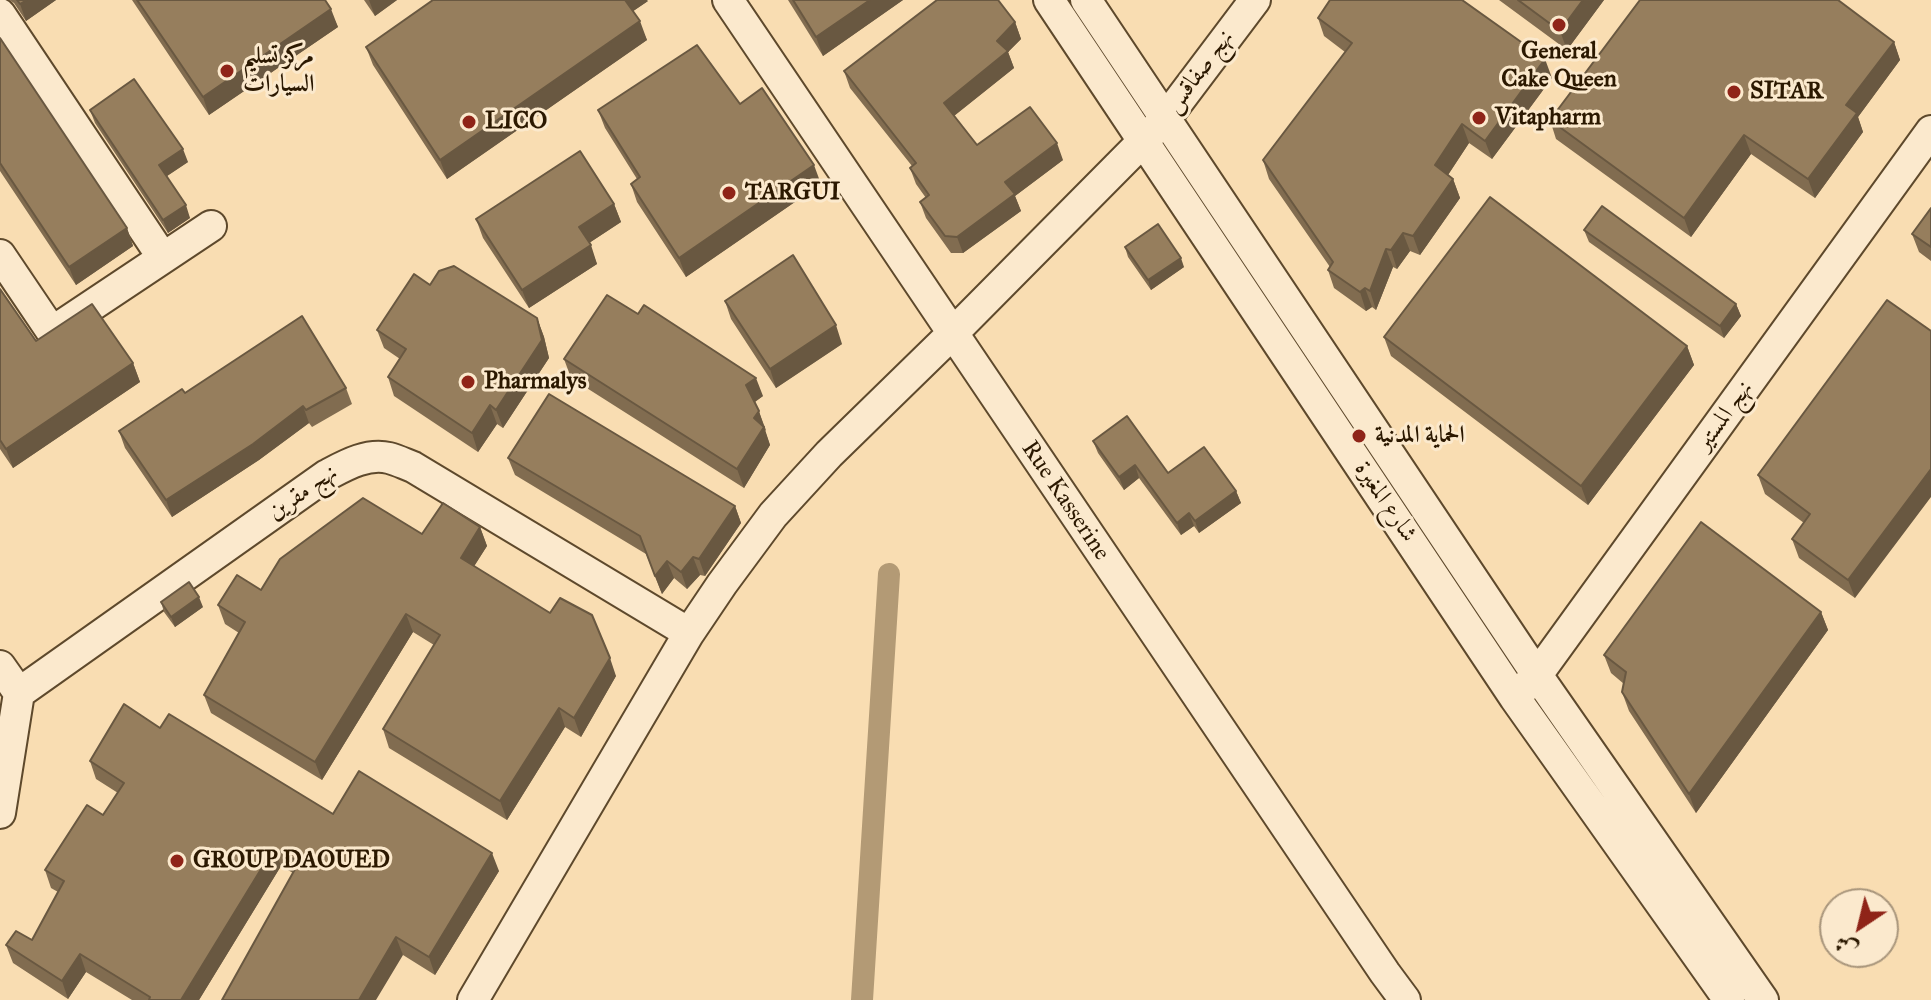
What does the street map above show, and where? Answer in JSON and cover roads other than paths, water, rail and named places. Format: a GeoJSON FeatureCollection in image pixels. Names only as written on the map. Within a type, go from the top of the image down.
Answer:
{"type":"FeatureCollection","features":[{"type":"Feature","properties":{"kind":"street","name":"Rue Kasserine"},"geometry":{"type":"LineString","coordinates":[[728,0],[1405,1000]]}},
{"type":"Feature","properties":{"kind":"street","name":"شارع المغيرة"},"geometry":{"type":"LineString","coordinates":[[1049,0],[1515,698],[1729,1000]]}},
{"type":"Feature","properties":{"kind":"street","name":"شارع المغيرة"},"geometry":{"type":"LineString","coordinates":[[1086,0],[1537,675],[1763,1000]]}},
{"type":"Feature","properties":{"kind":"street","name":"نهج صفاقس"},"geometry":{"type":"LineString","coordinates":[[473,1000],[689,633],[773,515],[829,454],[1166,118],[1255,0]]}},
{"type":"Feature","properties":{"kind":"street"},"geometry":{"type":"LineString","coordinates":[[0,14],[163,258]]}},
{"type":"Feature","properties":{"kind":"street","name":"نهج المستير"},"geometry":{"type":"LineString","coordinates":[[1515,698],[1537,675],[1931,131]]}},
{"type":"Feature","properties":{"kind":"street"},"geometry":{"type":"LineString","coordinates":[[0,255],[52,332],[211,226]]}},
{"type":"Feature","properties":{"kind":"street","name":"نهج مقرين"},"geometry":{"type":"LineString","coordinates":[[19,693],[327,475],[373,456],[413,467],[689,633]]}},
{"type":"Feature","properties":{"kind":"street"},"geometry":{"type":"LineString","coordinates":[[0,666],[19,693],[0,813]]}},
{"type":"Feature","properties":{"kind":"waterway"},"geometry":{"type":"LineString","coordinates":[[862,1000],[889,574]]}},
{"type":"Feature","properties":{"kind":"place","name":"General Cake Queen"},"geometry":{"type":"Point","coordinates":[1559,25]}},
{"type":"Feature","properties":{"kind":"place","name":"مركز تسليم السيارات"},"geometry":{"type":"Point","coordinates":[227,71]}},
{"type":"Feature","properties":{"kind":"place","name":"SITAR"},"geometry":{"type":"Point","coordinates":[1734,92]}},
{"type":"Feature","properties":{"kind":"place","name":"Vitapharm"},"geometry":{"type":"Point","coordinates":[1479,118]}},
{"type":"Feature","properties":{"kind":"place","name":"LICO"},"geometry":{"type":"Point","coordinates":[469,122]}},
{"type":"Feature","properties":{"kind":"place","name":"TARGUI"},"geometry":{"type":"Point","coordinates":[729,193]}},
{"type":"Feature","properties":{"kind":"place","name":"Pharmalys"},"geometry":{"type":"Point","coordinates":[468,382]}},
{"type":"Feature","properties":{"kind":"place","name":"الحماية المدنية"},"geometry":{"type":"Point","coordinates":[1359,436]}},
{"type":"Feature","properties":{"kind":"place","name":"GROUP DAOUED"},"geometry":{"type":"Point","coordinates":[177,861]}}]}
